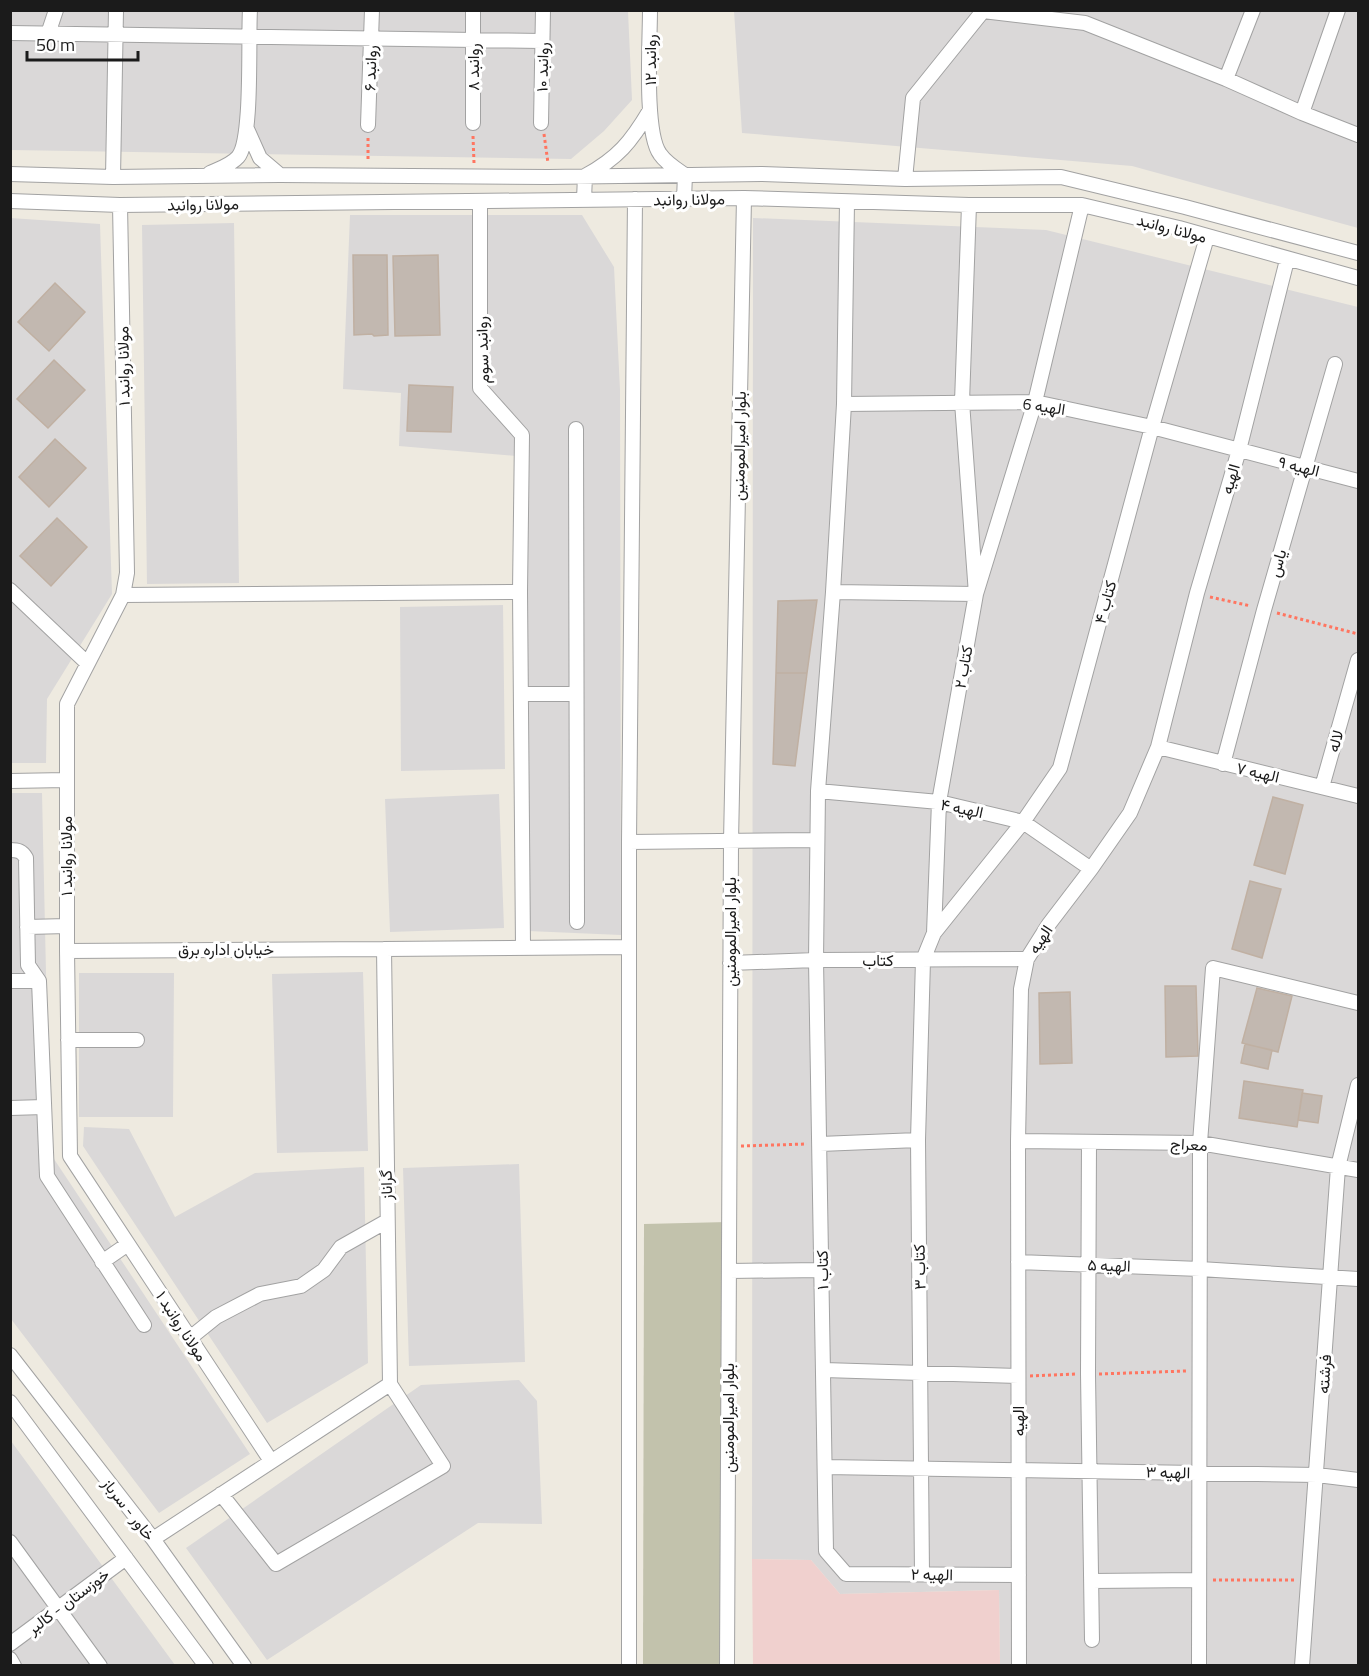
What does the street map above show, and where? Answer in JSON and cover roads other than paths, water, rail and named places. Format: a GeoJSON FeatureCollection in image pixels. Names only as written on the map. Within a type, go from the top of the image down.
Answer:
{"type":"FeatureCollection","features":[{"type":"Feature","properties":{"kind":"street"},"geometry":{"type":"LineString","coordinates":[[48,34],[56,10]]}},
{"type":"Feature","properties":{"kind":"street"},"geometry":{"type":"LineString","coordinates":[[113,177],[116,10]]}},
{"type":"Feature","properties":{"kind":"street"},"geometry":{"type":"LineString","coordinates":[[204,176],[224,167],[238,157],[247,129],[250,10]]}},
{"type":"Feature","properties":{"kind":"street","name":"روانبد ۶"},"geometry":{"type":"LineString","coordinates":[[368,125],[372,10]]}},
{"type":"Feature","properties":{"kind":"street","name":"روانبد ۸"},"geometry":{"type":"LineString","coordinates":[[473,10],[473,123]]}},
{"type":"Feature","properties":{"kind":"street","name":"روانبد ۱۰"},"geometry":{"type":"LineString","coordinates":[[541,123],[543,10]]}},
{"type":"Feature","properties":{"kind":"street","name":"روانبد ۱۲"},"geometry":{"type":"LineString","coordinates":[[650,10],[652,132],[658,152],[666,162],[685,175]]}},
{"type":"Feature","properties":{"kind":"street"},"geometry":{"type":"LineString","coordinates":[[1226,79],[1253,10]]}},
{"type":"Feature","properties":{"kind":"street"},"geometry":{"type":"LineString","coordinates":[[1302,113],[1338,10]]}},
{"type":"Feature","properties":{"kind":"street"},"geometry":{"type":"LineString","coordinates":[[905,179],[913,98],[982,11],[1086,22],[1359,135]]}},
{"type":"Feature","properties":{"kind":"street"},"geometry":{"type":"LineString","coordinates":[[10,33],[542,41]]}},
{"type":"Feature","properties":{"kind":"street"},"geometry":{"type":"LineString","coordinates":[[584,199],[585,176],[607,164],[625,146],[650,110]]}},
{"type":"Feature","properties":{"kind":"street"},"geometry":{"type":"LineString","coordinates":[[247,129],[260,158],[280,175]]}},
{"type":"Feature","properties":{"kind":"street","name":"مولانا روانبد"},"geometry":{"type":"LineString","coordinates":[[10,174],[113,177],[280,175],[548,177],[762,174],[905,179],[1061,177],[1359,253]]}},
{"type":"Feature","properties":{"kind":"street"},"geometry":{"type":"LineString","coordinates":[[684,199],[685,175]]}},
{"type":"Feature","properties":{"kind":"street"},"geometry":{"type":"LineString","coordinates":[[367,202],[368,176]]}},
{"type":"Feature","properties":{"kind":"street","name":"مولانا روانبد"},"geometry":{"type":"LineString","coordinates":[[10,201],[120,205],[744,198],[848,202],[1082,205],[1179,228],[1287,260],[1359,278]]}},
{"type":"Feature","properties":{"kind":"street","name":"بلوار امیرالمومنین"},"geometry":{"type":"LineString","coordinates":[[727,1665],[731,842],[744,198]]}},
{"type":"Feature","properties":{"kind":"street"},"geometry":{"type":"LineString","coordinates":[[629,1665],[629,842],[635,199]]}},
{"type":"Feature","properties":{"kind":"street","name":"روانبد سوم"},"geometry":{"type":"LineString","coordinates":[[480,201],[480,388],[522,435],[520,592],[523,947]]}},
{"type":"Feature","properties":{"kind":"street","name":"کتاب ۱"},"geometry":{"type":"LineString","coordinates":[[846,1574],[826,1551],[816,960],[818,791],[844,404],[848,202]]}},
{"type":"Feature","properties":{"kind":"street","name":"کتاب ۲"},"geometry":{"type":"LineString","coordinates":[[934,933],[939,802],[976,594],[962,402],[969,204]]}},
{"type":"Feature","properties":{"kind":"street","name":"مولانا روانبد ۱"},"geometry":{"type":"LineString","coordinates":[[120,205],[127,573],[123,595],[67,704],[70,1156],[271,1461]]}},
{"type":"Feature","properties":{"kind":"street"},"geometry":{"type":"LineString","coordinates":[[833,592],[976,594],[1035,402],[1082,205]]}},
{"type":"Feature","properties":{"kind":"street"},"geometry":{"type":"LineString","coordinates":[[1179,228],[1185,207]]}},
{"type":"Feature","properties":{"kind":"street","name":"کتاب ۴"},"geometry":{"type":"LineString","coordinates":[[934,933],[1023,822],[1060,768],[1152,427],[1207,237]]}},
{"type":"Feature","properties":{"kind":"street","name":"الهیه"},"geometry":{"type":"LineString","coordinates":[[1019,1665],[1018,1141],[1022,989],[1027,959],[1049,924],[1130,813],[1158,747],[1197,593],[1239,450],[1287,260]]}},
{"type":"Feature","properties":{"kind":"street","name":"یاس"},"geometry":{"type":"LineString","coordinates":[[1223,764],[1264,610],[1335,364]]}},
{"type":"Feature","properties":{"kind":"street","name":"الهیه 6"},"geometry":{"type":"LineString","coordinates":[[844,404],[1035,402],[1152,427],[1239,450]]}},
{"type":"Feature","properties":{"kind":"street"},"geometry":{"type":"LineString","coordinates":[[576,429],[577,922]]}},
{"type":"Feature","properties":{"kind":"street","name":"الهیه ۹"},"geometry":{"type":"LineString","coordinates":[[1239,450],[1359,481]]}},
{"type":"Feature","properties":{"kind":"street"},"geometry":{"type":"LineString","coordinates":[[10,590],[87,663]]}},
{"type":"Feature","properties":{"kind":"street"},"geometry":{"type":"LineString","coordinates":[[123,595],[520,592]]}},
{"type":"Feature","properties":{"kind":"street","name":"لاله"},"geometry":{"type":"LineString","coordinates":[[1322,788],[1359,660]]}},
{"type":"Feature","properties":{"kind":"street"},"geometry":{"type":"LineString","coordinates":[[521,694],[576,694]]}},
{"type":"Feature","properties":{"kind":"street","name":"الهیه ۷"},"geometry":{"type":"LineString","coordinates":[[1158,747],[1359,796]]}},
{"type":"Feature","properties":{"kind":"street"},"geometry":{"type":"LineString","coordinates":[[10,781],[66,780]]}},
{"type":"Feature","properties":{"kind":"street","name":"الهیه ۴"},"geometry":{"type":"LineString","coordinates":[[818,791],[939,802],[1023,822],[1091,869]]}},
{"type":"Feature","properties":{"kind":"street"},"geometry":{"type":"LineString","coordinates":[[629,842],[817,840]]}},
{"type":"Feature","properties":{"kind":"street"},"geometry":{"type":"LineString","coordinates":[[17,852],[26,858],[28,965],[39,981],[47,1176],[144,1325]]}},
{"type":"Feature","properties":{"kind":"street"},"geometry":{"type":"LineString","coordinates":[[27,927],[67,926]]}},
{"type":"Feature","properties":{"kind":"street"},"geometry":{"type":"LineString","coordinates":[[923,960],[934,933]]}},
{"type":"Feature","properties":{"kind":"street"},"geometry":{"type":"LineString","coordinates":[[384,949],[629,947]]}},
{"type":"Feature","properties":{"kind":"street","name":"خیابان اداره برق"},"geometry":{"type":"LineString","coordinates":[[67,951],[384,949]]}},
{"type":"Feature","properties":{"kind":"street","name":"گراناز"},"geometry":{"type":"LineString","coordinates":[[384,949],[390,1384]]}},
{"type":"Feature","properties":{"kind":"street","name":"کتاب"},"geometry":{"type":"LineString","coordinates":[[730,963],[816,960],[1027,959]]}},
{"type":"Feature","properties":{"kind":"street","name":"کتاب ۳"},"geometry":{"type":"LineString","coordinates":[[922,1574],[918,1140],[923,960]]}},
{"type":"Feature","properties":{"kind":"street"},"geometry":{"type":"LineString","coordinates":[[1199,1665],[1200,1143],[1213,968],[1359,1003]]}},
{"type":"Feature","properties":{"kind":"street"},"geometry":{"type":"LineString","coordinates":[[10,981],[39,981]]}},
{"type":"Feature","properties":{"kind":"street"},"geometry":{"type":"LineString","coordinates":[[68,1040],[137,1040]]}},
{"type":"Feature","properties":{"kind":"street","name":"فرشته"},"geometry":{"type":"LineString","coordinates":[[1302,1665],[1338,1167],[1359,1085]]}},
{"type":"Feature","properties":{"kind":"street"},"geometry":{"type":"LineString","coordinates":[[10,1108],[44,1107]]}},
{"type":"Feature","properties":{"kind":"street"},"geometry":{"type":"LineString","coordinates":[[820,1144],[918,1140]]}},
{"type":"Feature","properties":{"kind":"street","name":"معراج"},"geometry":{"type":"LineString","coordinates":[[1018,1141],[1200,1143],[1359,1170]]}},
{"type":"Feature","properties":{"kind":"street"},"geometry":{"type":"LineString","coordinates":[[1089,1143],[1088,1374],[1092,1640]]}},
{"type":"Feature","properties":{"kind":"street"},"geometry":{"type":"LineString","coordinates":[[190,1338],[216,1317],[260,1294],[302,1286],[324,1270],[341,1247],[387,1221]]}},
{"type":"Feature","properties":{"kind":"street"},"geometry":{"type":"LineString","coordinates":[[102,1262],[128,1244]]}},
{"type":"Feature","properties":{"kind":"street","name":"الهیه ۵"},"geometry":{"type":"LineString","coordinates":[[1018,1262],[1200,1269],[1359,1279]]}},
{"type":"Feature","properties":{"kind":"street"},"geometry":{"type":"LineString","coordinates":[[729,1271],[822,1270]]}},
{"type":"Feature","properties":{"kind":"street","name":"خاور - سرباز"},"geometry":{"type":"LineString","coordinates":[[10,1355],[153,1539],[244,1665]]}},
{"type":"Feature","properties":{"kind":"street"},"geometry":{"type":"LineString","coordinates":[[824,1370],[1018,1376]]}},
{"type":"Feature","properties":{"kind":"street"},"geometry":{"type":"LineString","coordinates":[[153,1539],[221,1494],[271,1461],[390,1384],[443,1466],[276,1564],[221,1494]]}},
{"type":"Feature","properties":{"kind":"street","name":"خاور - سرباز"},"geometry":{"type":"LineString","coordinates":[[10,1402],[206,1665]]}},
{"type":"Feature","properties":{"kind":"street","name":"الهیه ۳"},"geometry":{"type":"LineString","coordinates":[[826,1467],[1317,1475],[1359,1480]]}},
{"type":"Feature","properties":{"kind":"street"},"geometry":{"type":"LineString","coordinates":[[10,1542],[100,1665]]}},
{"type":"Feature","properties":{"kind":"street","name":"خوزستان - کالبر"},"geometry":{"type":"LineString","coordinates":[[10,1644],[126,1558]]}},
{"type":"Feature","properties":{"kind":"street","name":"الهیه ۲"},"geometry":{"type":"LineString","coordinates":[[846,1574],[1019,1575]]}},
{"type":"Feature","properties":{"kind":"street"},"geometry":{"type":"LineString","coordinates":[[1091,1581],[1199,1580]]}},
{"type":"Feature","properties":{"kind":"street"},"geometry":{"type":"LineString","coordinates":[[10,1659],[14,1665]]}}]}
